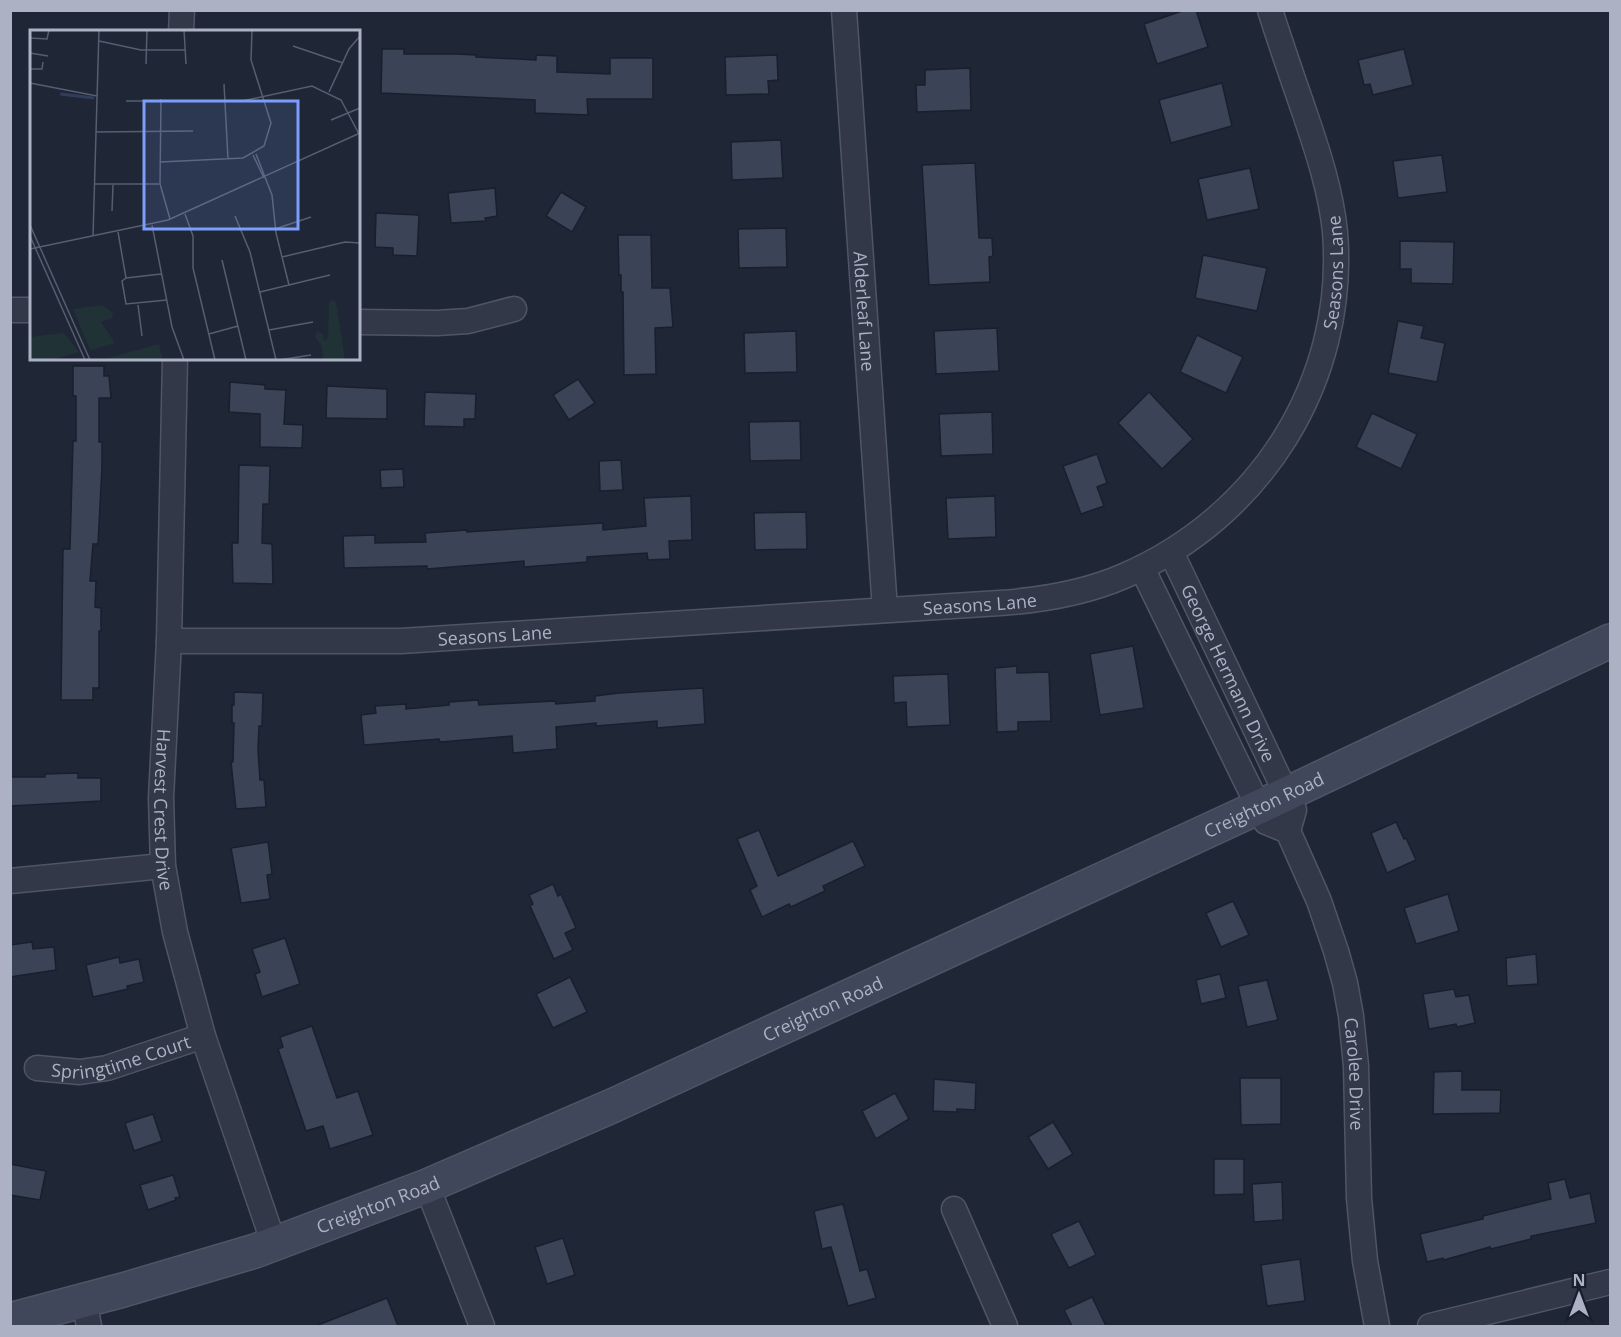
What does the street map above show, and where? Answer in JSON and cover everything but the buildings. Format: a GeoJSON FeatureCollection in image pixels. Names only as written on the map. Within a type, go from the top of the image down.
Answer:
{"type":"FeatureCollection","features":[{"type":"Feature","properties":{"kind":"main road","name":"Creighton Road"},"geometry":{"type":"LineString","coordinates":[[10,1320],[87,1314],[427,1186],[622,1101],[1611,641]]}},
{"type":"Feature","properties":{"kind":"street"},"geometry":{"type":"LineString","coordinates":[[181,30],[182,10]]}},
{"type":"Feature","properties":{"kind":"street","name":"Alderleaf Lane"},"geometry":{"type":"LineString","coordinates":[[844,10],[885,610]]}},
{"type":"Feature","properties":{"kind":"street","name":"Seasons Lane"},"geometry":{"type":"LineString","coordinates":[[169,641],[401,641],[1044,600],[1081,591],[1122,577],[1192,540],[1261,474],[1288,436],[1308,396],[1323,354],[1332,311],[1336,272],[1335,231],[1329,195],[1319,157],[1270,10]]}},
{"type":"Feature","properties":{"kind":"street"},"geometry":{"type":"LineString","coordinates":[[360,322],[468,321],[514,309]]}},
{"type":"Feature","properties":{"kind":"street"},"geometry":{"type":"LineString","coordinates":[[10,310],[30,310]]}},
{"type":"Feature","properties":{"kind":"street","name":"Harvest Crest Drive"},"geometry":{"type":"LineString","coordinates":[[175,360],[169,641],[161,798],[164,866],[175,932],[203,1036],[274,1244]]}},
{"type":"Feature","properties":{"kind":"street","name":"George Hermann Drive"},"geometry":{"type":"LineString","coordinates":[[1171,552],[1272,800]]}},
{"type":"Feature","properties":{"kind":"street","name":"George Hermann Drive"},"geometry":{"type":"LineString","coordinates":[[1142,568],[1272,800]]}},
{"type":"Feature","properties":{"kind":"street","name":"Carolee Drive"},"geometry":{"type":"LineString","coordinates":[[1272,800],[1266,822],[1288,831],[1318,901],[1336,951],[1347,994],[1356,1061],[1359,1198],[1365,1261],[1377,1326]]}},
{"type":"Feature","properties":{"kind":"street"},"geometry":{"type":"LineString","coordinates":[[10,881],[164,866]]}},
{"type":"Feature","properties":{"kind":"street","name":"Springtime Court"},"geometry":{"type":"LineString","coordinates":[[37,1068],[80,1072],[107,1068],[203,1036]]}},
{"type":"Feature","properties":{"kind":"street"},"geometry":{"type":"LineString","coordinates":[[427,1186],[482,1326]]}},
{"type":"Feature","properties":{"kind":"street"},"geometry":{"type":"LineString","coordinates":[[954,1209],[1005,1326]]}},
{"type":"Feature","properties":{"kind":"street"},"geometry":{"type":"LineString","coordinates":[[1430,1326],[1611,1282]]}}]}
